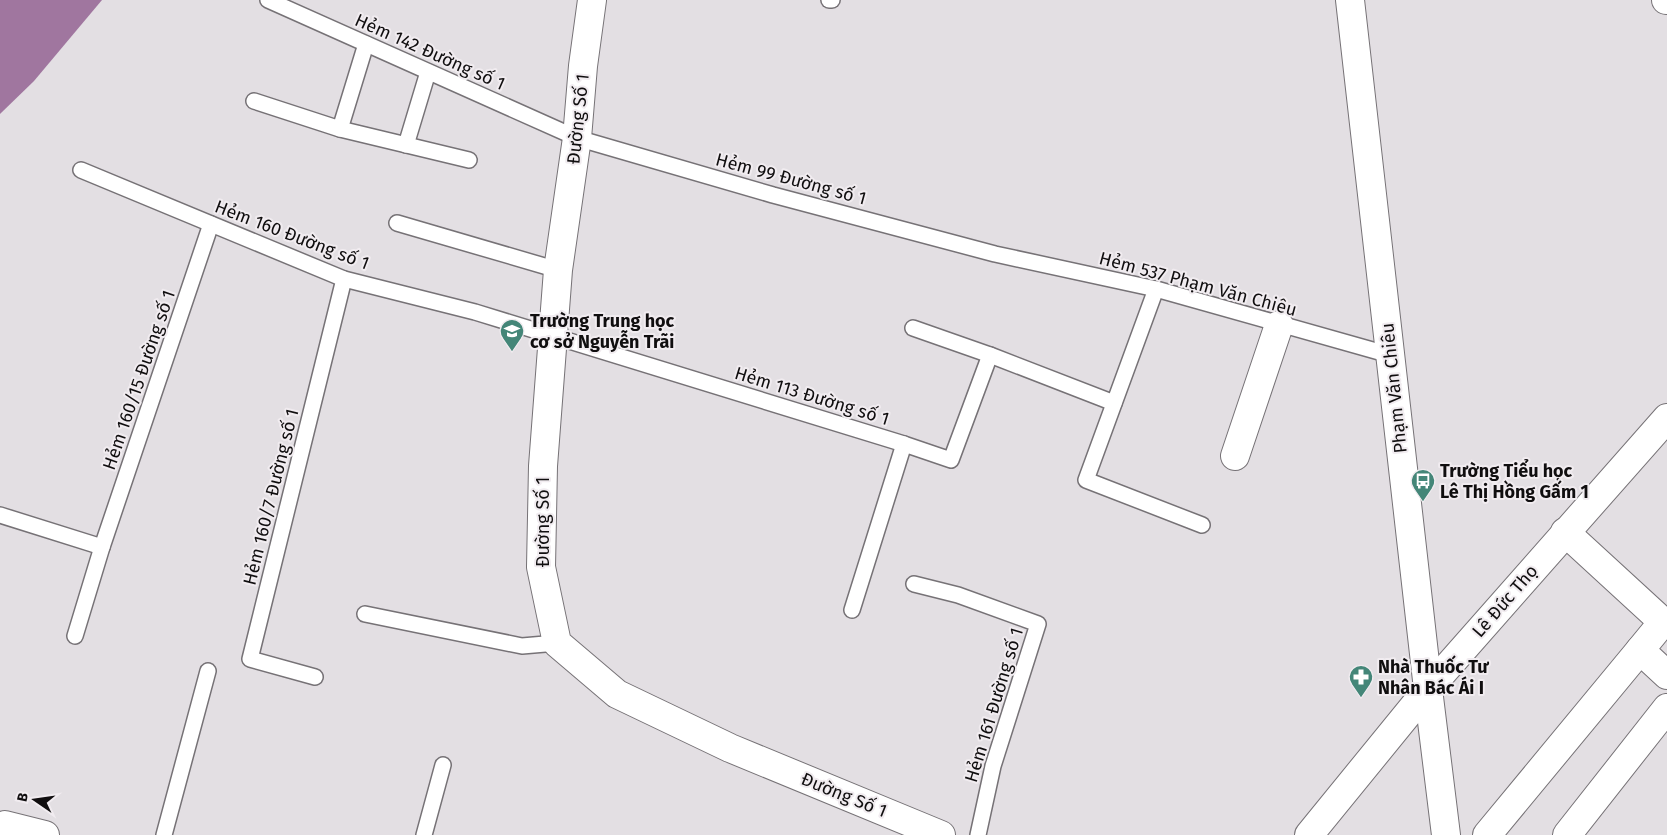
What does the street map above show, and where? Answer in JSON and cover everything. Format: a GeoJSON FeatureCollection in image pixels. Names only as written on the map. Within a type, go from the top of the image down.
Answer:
{"type":"FeatureCollection","features":[{"type":"Feature","properties":{"kind":"street","name":"Đường Số 1"},"geometry":{"type":"LineString","coordinates":[[592,0],[583,66],[578,138],[558,270],[543,466],[541,567],[557,643],[617,694],[730,748],[941,835]]}},
{"type":"Feature","properties":{"kind":"street","name":"Phạm Văn Chiêu"},"geometry":{"type":"LineString","coordinates":[[1350,0],[1446,835]]}},
{"type":"Feature","properties":{"kind":"street"},"geometry":{"type":"LineString","coordinates":[[1235,456],[1279,325]]}},
{"type":"Feature","properties":{"kind":"street","name":"Lê Đức Thọ"},"geometry":{"type":"LineString","coordinates":[[1309,835],[1428,689],[1667,418]]}},
{"type":"Feature","properties":{"kind":"street"},"geometry":{"type":"LineString","coordinates":[[1487,835],[1663,622],[1565,532]]}},
{"type":"Feature","properties":{"kind":"street"},"geometry":{"type":"LineString","coordinates":[[1640,650],[1667,675]]}},
{"type":"Feature","properties":{"kind":"street"},"geometry":{"type":"LineString","coordinates":[[1567,835],[1667,708]]}},
{"type":"Feature","properties":{"kind":"street"},"geometry":{"type":"LineString","coordinates":[[3,824],[45,835]]}},
{"type":"Feature","properties":{"kind":"lane","name":"Hẻm 142 Đường số 1"},"geometry":{"type":"LineString","coordinates":[[268,0],[578,138]]}},
{"type":"Feature","properties":{"kind":"lane"},"geometry":{"type":"LineString","coordinates":[[340,129],[366,44]]}},
{"type":"Feature","properties":{"kind":"lane"},"geometry":{"type":"LineString","coordinates":[[406,145],[428,72]]}},
{"type":"Feature","properties":{"kind":"lane"},"geometry":{"type":"LineString","coordinates":[[254,101],[340,129],[469,160]]}},
{"type":"Feature","properties":{"kind":"lane","name":"Hẻm 99 Đường số 1"},"geometry":{"type":"LineString","coordinates":[[578,138],[773,194],[995,254]]}},
{"type":"Feature","properties":{"kind":"lane","name":"Hẻm 160 Đường số 1"},"geometry":{"type":"LineString","coordinates":[[81,170],[344,279],[475,312],[554,336]]}},
{"type":"Feature","properties":{"kind":"lane"},"geometry":{"type":"LineString","coordinates":[[397,223],[558,270]]}},
{"type":"Feature","properties":{"kind":"lane","name":"Hẻm 160/15 Đường số 1"},"geometry":{"type":"LineString","coordinates":[[75,636],[102,547],[211,224]]}},
{"type":"Feature","properties":{"kind":"lane","name":"Hẻm 537 Phạm Văn Chiêu"},"geometry":{"type":"LineString","coordinates":[[995,254],[1156,289],[1390,355]]}},
{"type":"Feature","properties":{"kind":"lane","name":"Hẻm 160/7 Đường số 1"},"geometry":{"type":"LineString","coordinates":[[315,677],[250,659],[344,279]]}},
{"type":"Feature","properties":{"kind":"lane"},"geometry":{"type":"LineString","coordinates":[[1156,289],[1086,480],[1202,525]]}},
{"type":"Feature","properties":{"kind":"lane"},"geometry":{"type":"LineString","coordinates":[[913,328],[990,355],[1114,403]]}},
{"type":"Feature","properties":{"kind":"lane","name":"Hẻm 113 Đường số 1"},"geometry":{"type":"LineString","coordinates":[[554,336],[951,460],[990,355]]}},
{"type":"Feature","properties":{"kind":"lane"},"geometry":{"type":"LineString","coordinates":[[852,610],[904,444]]}},
{"type":"Feature","properties":{"kind":"lane"},"geometry":{"type":"LineString","coordinates":[[0,515],[102,547]]}},
{"type":"Feature","properties":{"kind":"lane","name":"Hẻm 161 Đường số 1"},"geometry":{"type":"LineString","coordinates":[[914,584],[958,595],[1038,624],[992,766],[978,835]]}},
{"type":"Feature","properties":{"kind":"lane"},"geometry":{"type":"LineString","coordinates":[[365,614],[522,646],[557,643]]}},
{"type":"Feature","properties":{"kind":"lane"},"geometry":{"type":"LineString","coordinates":[[164,835],[208,671]]}},
{"type":"Feature","properties":{"kind":"lane"},"geometry":{"type":"LineString","coordinates":[[424,835],[443,765]]}},
{"type":"Feature","properties":{"kind":"shaded area"},"geometry":{"type":"Polygon","coordinates":[[[0,0],[102,0],[34,81],[0,114],[0,0]]]}},
{"type":"Feature","properties":{"kind":"place","name":"Trường Trung học cơ sở Nguyễn Trãi"},"geometry":{"type":"Point","coordinates":[512,352]}},
{"type":"Feature","properties":{"kind":"place","name":"Trường Tiểu học Lê Thị Hồng Gấm 1"},"geometry":{"type":"Point","coordinates":[1423,502]}},
{"type":"Feature","properties":{"kind":"place","name":"Nhà Thuốc Tư Nhân Bác Ái I"},"geometry":{"type":"Point","coordinates":[1361,698]}}]}
